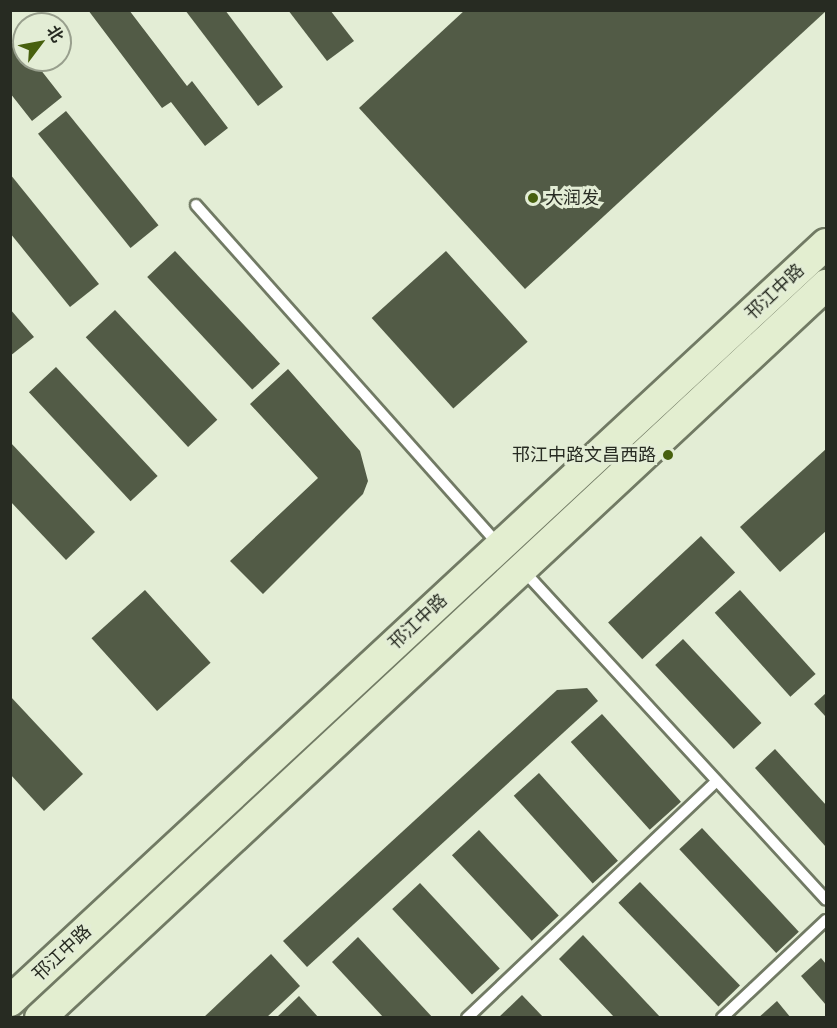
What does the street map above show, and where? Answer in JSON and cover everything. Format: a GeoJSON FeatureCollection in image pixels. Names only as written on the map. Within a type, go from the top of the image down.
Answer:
{"type":"FeatureCollection","features":[{"type":"Feature","properties":{"kind":"main road","name":"邗江中路"},"geometry":{"type":"LineString","coordinates":[[10,1001],[826,244]]}},
{"type":"Feature","properties":{"kind":"main road","name":"邗江中路"},"geometry":{"type":"LineString","coordinates":[[40,1017],[520,567],[826,285]]}},
{"type":"Feature","properties":{"kind":"lane"},"geometry":{"type":"LineString","coordinates":[[196,205],[500,545],[826,900]]}},
{"type":"Feature","properties":{"kind":"lane"},"geometry":{"type":"LineString","coordinates":[[466,1017],[717,781]]}},
{"type":"Feature","properties":{"kind":"lane"},"geometry":{"type":"LineString","coordinates":[[722,1017],[826,920]]}},
{"type":"Feature","properties":{"kind":"building"},"geometry":{"type":"Polygon","coordinates":[[[88,10],[129,10],[187,86],[192,81],[228,128],[205,146],[171,102],[162,108],[88,10]]]}},
{"type":"Feature","properties":{"kind":"building"},"geometry":{"type":"Polygon","coordinates":[[[185,10],[225,10],[283,87],[258,106],[185,10]]]}},
{"type":"Feature","properties":{"kind":"building"},"geometry":{"type":"Polygon","coordinates":[[[288,10],[330,10],[354,41],[327,61],[288,10]]]}},
{"type":"Feature","properties":{"kind":"building","name":"大润发"},"geometry":{"type":"Polygon","coordinates":[[[465,10],[826,11],[525,289],[359,108],[465,10]]]}},
{"type":"Feature","properties":{"kind":"building"},"geometry":{"type":"Polygon","coordinates":[[[12,44],[12,72],[42,72],[62,97],[32,121],[10,93],[10,45],[12,44]]]}},
{"type":"Feature","properties":{"kind":"building"},"geometry":{"type":"Polygon","coordinates":[[[66,111],[159,225],[131,248],[38,134],[66,111]]]}},
{"type":"Feature","properties":{"kind":"building"},"geometry":{"type":"Polygon","coordinates":[[[10,174],[99,284],[70,307],[10,233],[10,174]]]}},
{"type":"Feature","properties":{"kind":"building"},"geometry":{"type":"Polygon","coordinates":[[[175,251],[280,364],[252,390],[147,277],[175,251]]]}},
{"type":"Feature","properties":{"kind":"building"},"geometry":{"type":"Polygon","coordinates":[[[446,251],[528,342],[453,409],[372,318],[446,251]]]}},
{"type":"Feature","properties":{"kind":"building"},"geometry":{"type":"Polygon","coordinates":[[[10,309],[34,337],[10,356],[10,309]]]}},
{"type":"Feature","properties":{"kind":"building"},"geometry":{"type":"Polygon","coordinates":[[[115,310],[217,420],[188,447],[86,337],[115,310]]]}},
{"type":"Feature","properties":{"kind":"building"},"geometry":{"type":"Polygon","coordinates":[[[56,367],[158,476],[131,501],[29,392],[56,367]]]}},
{"type":"Feature","properties":{"kind":"building"},"geometry":{"type":"Polygon","coordinates":[[[288,369],[360,451],[368,481],[363,494],[263,594],[230,561],[318,478],[250,404],[288,369]]]}},
{"type":"Feature","properties":{"kind":"building"},"geometry":{"type":"Polygon","coordinates":[[[10,442],[95,532],[66,560],[10,501],[10,442]]]}},
{"type":"Feature","properties":{"kind":"building"},"geometry":{"type":"Polygon","coordinates":[[[826,449],[826,531],[780,572],[740,527],[826,449]]]}},
{"type":"Feature","properties":{"kind":"building"},"geometry":{"type":"Polygon","coordinates":[[[701,536],[735,573],[642,659],[608,623],[701,536]]]}},
{"type":"Feature","properties":{"kind":"building"},"geometry":{"type":"Polygon","coordinates":[[[145,590],[211,663],[157,711],[91,638],[145,590]]]}},
{"type":"Feature","properties":{"kind":"building"},"geometry":{"type":"Polygon","coordinates":[[[740,590],[816,674],[790,697],[715,613],[740,590]]]}},
{"type":"Feature","properties":{"kind":"building"},"geometry":{"type":"Polygon","coordinates":[[[683,639],[761,723],[734,749],[655,665],[683,639]]]}},
{"type":"Feature","properties":{"kind":"building"},"geometry":{"type":"Polygon","coordinates":[[[587,688],[598,701],[307,967],[283,941],[557,690],[587,688]]]}},
{"type":"Feature","properties":{"kind":"building"},"geometry":{"type":"Polygon","coordinates":[[[826,693],[826,717],[814,704],[826,693]]]}},
{"type":"Feature","properties":{"kind":"building"},"geometry":{"type":"Polygon","coordinates":[[[10,696],[83,774],[44,811],[10,774],[10,696]]]}},
{"type":"Feature","properties":{"kind":"building"},"geometry":{"type":"Polygon","coordinates":[[[602,714],[681,802],[650,830],[571,742],[602,714]]]}},
{"type":"Feature","properties":{"kind":"building"},"geometry":{"type":"Polygon","coordinates":[[[775,749],[826,805],[826,847],[755,768],[775,749]]]}},
{"type":"Feature","properties":{"kind":"building"},"geometry":{"type":"Polygon","coordinates":[[[539,773],[618,861],[593,883],[514,796],[539,773]]]}},
{"type":"Feature","properties":{"kind":"building"},"geometry":{"type":"Polygon","coordinates":[[[702,828],[799,932],[776,953],[679,849],[702,828]]]}},
{"type":"Feature","properties":{"kind":"building"},"geometry":{"type":"Polygon","coordinates":[[[479,830],[559,916],[532,941],[452,855],[479,830]]]}},
{"type":"Feature","properties":{"kind":"building"},"geometry":{"type":"Polygon","coordinates":[[[640,882],[740,986],[718,1006],[618,903],[640,882]]]}},
{"type":"Feature","properties":{"kind":"building"},"geometry":{"type":"Polygon","coordinates":[[[420,883],[500,969],[472,994],[392,909],[420,883]]]}},
{"type":"Feature","properties":{"kind":"building"},"geometry":{"type":"Polygon","coordinates":[[[583,935],[661,1018],[615,1018],[559,959],[583,935]]]}},
{"type":"Feature","properties":{"kind":"building"},"geometry":{"type":"Polygon","coordinates":[[[358,937],[433,1018],[384,1018],[332,962],[358,937]]]}},
{"type":"Feature","properties":{"kind":"building"},"geometry":{"type":"Polygon","coordinates":[[[271,954],[300,986],[266,1018],[203,1018],[271,954]]]}},
{"type":"Feature","properties":{"kind":"building"},"geometry":{"type":"Polygon","coordinates":[[[821,958],[826,964],[826,1005],[801,976],[821,958]]]}},
{"type":"Feature","properties":{"kind":"building"},"geometry":{"type":"Polygon","coordinates":[[[522,995],[544,1018],[498,1018],[522,995]]]}},
{"type":"Feature","properties":{"kind":"building"},"geometry":{"type":"Polygon","coordinates":[[[299,996],[319,1018],[276,1018],[299,996]]]}},
{"type":"Feature","properties":{"kind":"building"},"geometry":{"type":"Polygon","coordinates":[[[777,1001],[791,1018],[758,1018],[777,1001]]]}},
{"type":"Feature","properties":{"kind":"place","name":"大润发"},"geometry":{"type":"Point","coordinates":[533,198]}},
{"type":"Feature","properties":{"kind":"place","name":"邗江中路文昌西路"},"geometry":{"type":"Point","coordinates":[668,455]}}]}
